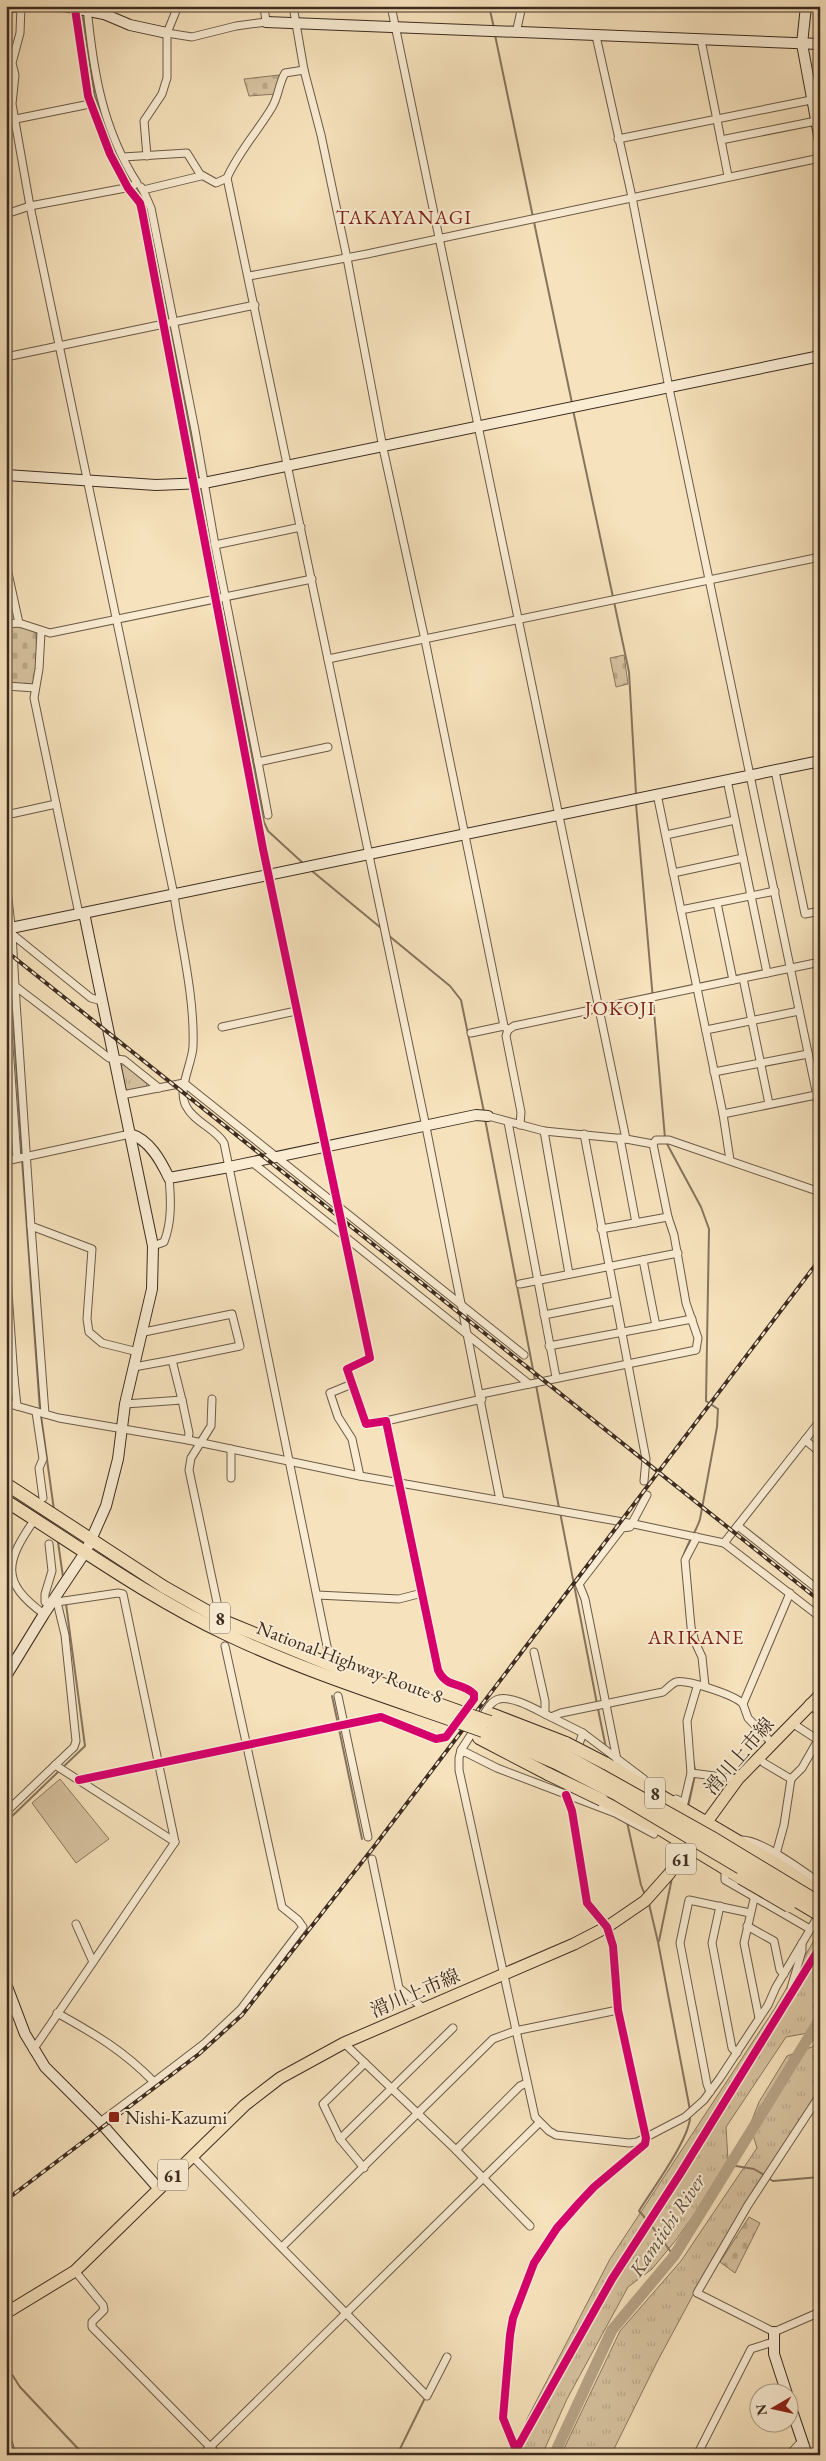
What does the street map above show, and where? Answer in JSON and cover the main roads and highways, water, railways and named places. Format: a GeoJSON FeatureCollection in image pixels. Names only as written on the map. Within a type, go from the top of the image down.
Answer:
{"type":"FeatureCollection","features":[{"type":"Feature","properties":{"kind":"highway","name":"National Highway Route 8"},"geometry":{"type":"LineString","coordinates":[[6,1484],[160,1600],[226,1635],[340,1681],[428,1705]]}},
{"type":"Feature","properties":{"kind":"highway","name":"National Highway Route 8"},"geometry":{"type":"LineString","coordinates":[[6,1501],[34,1519],[88,1546]]}},
{"type":"Feature","properties":{"kind":"highway","name":"8"},"geometry":{"type":"LineString","coordinates":[[428,1705],[452,1714]]}},
{"type":"Feature","properties":{"kind":"highway","name":"8"},"geometry":{"type":"LineString","coordinates":[[428,1705],[561,1753],[611,1762],[675,1801],[706,1823],[778,1865],[820,1894]]}},
{"type":"Feature","properties":{"kind":"highway","name":"National Highway Route 8"},"geometry":{"type":"LineString","coordinates":[[452,1714],[561,1753],[711,1837],[820,1903]]}},
{"type":"Feature","properties":{"kind":"highway","name":"8"},"geometry":{"type":"LineString","coordinates":[[486,1726],[548,1774],[657,1827],[816,1925]]}},
{"type":"Feature","properties":{"kind":"highway","name":"National Highway Route 8"},"geometry":{"type":"LineString","coordinates":[[561,1753],[618,1795],[820,1914]]}},
{"type":"Feature","properties":{"kind":"main road","name":"滑川上市線"},"geometry":{"type":"LineString","coordinates":[[6,2312],[75,2271],[255,2096],[296,2069],[344,2043],[574,1944],[607,1927],[645,1901],[670,1874],[738,1779],[792,1722],[815,1707],[820,1694]]}},
{"type":"Feature","properties":{"kind":"waterway"},"geometry":{"type":"LineString","coordinates":[[489,6],[494,28]]}},
{"type":"Feature","properties":{"kind":"waterway"},"geometry":{"type":"LineString","coordinates":[[82,13],[95,97],[104,119]]}},
{"type":"Feature","properties":{"kind":"waterway"},"geometry":{"type":"LineString","coordinates":[[495,35],[533,217]]}},
{"type":"Feature","properties":{"kind":"waterway"},"geometry":{"type":"LineString","coordinates":[[121,162],[126,174],[141,194]]}},
{"type":"Feature","properties":{"kind":"waterway"},"geometry":{"type":"LineString","coordinates":[[534,222],[572,403]]}},
{"type":"Feature","properties":{"kind":"waterway"},"geometry":{"type":"LineString","coordinates":[[158,258],[169,320]]}},
{"type":"Feature","properties":{"kind":"waterway"},"geometry":{"type":"LineString","coordinates":[[170,325],[199,480]]}},
{"type":"Feature","properties":{"kind":"waterway"},"geometry":{"type":"LineString","coordinates":[[573,410],[629,672],[636,794]]}},
{"type":"Feature","properties":{"kind":"waterway"},"geometry":{"type":"LineString","coordinates":[[200,487],[208,524]]}},
{"type":"Feature","properties":{"kind":"waterway"},"geometry":{"type":"LineString","coordinates":[[223,602],[264,822],[268,831],[304,864]]}},
{"type":"Feature","properties":{"kind":"waterway"},"geometry":{"type":"LineString","coordinates":[[636,804],[665,1138]]}},
{"type":"Feature","properties":{"kind":"waterway"},"geometry":{"type":"LineString","coordinates":[[312,871],[381,928]]}},
{"type":"Feature","properties":{"kind":"waterway"},"geometry":{"type":"LineString","coordinates":[[7,932],[22,1154]]}},
{"type":"Feature","properties":{"kind":"waterway"},"geometry":{"type":"LineString","coordinates":[[388,935],[450,986],[461,1000],[484,1112]]}},
{"type":"Feature","properties":{"kind":"waterway"},"geometry":{"type":"LineString","coordinates":[[485,1119],[535,1380]]}},
{"type":"Feature","properties":{"kind":"waterway"},"geometry":{"type":"LineString","coordinates":[[666,1142],[701,1207],[709,1229],[706,1401],[718,1409],[717,1427],[700,1519],[683,1558]]}},
{"type":"Feature","properties":{"kind":"waterway"},"geometry":{"type":"LineString","coordinates":[[22,1159],[40,1411]]}},
{"type":"Feature","properties":{"kind":"waterway"},"geometry":{"type":"LineString","coordinates":[[536,1385],[559,1508]]}},
{"type":"Feature","properties":{"kind":"waterway"},"geometry":{"type":"LineString","coordinates":[[41,1416],[54,1510]]}},
{"type":"Feature","properties":{"kind":"waterway"},"geometry":{"type":"LineString","coordinates":[[560,1512],[597,1704]]}},
{"type":"Feature","properties":{"kind":"waterway"},"geometry":{"type":"LineString","coordinates":[[58,1542],[63,1577]]}},
{"type":"Feature","properties":{"kind":"waterway"},"geometry":{"type":"LineString","coordinates":[[6,1822],[85,1746],[66,1604]]}},
{"type":"Feature","properties":{"kind":"waterway"},"geometry":{"type":"LineString","coordinates":[[332,1696],[338,1724]]}},
{"type":"Feature","properties":{"kind":"waterway"},"geometry":{"type":"LineString","coordinates":[[598,1709],[606,1748]]}},
{"type":"Feature","properties":{"kind":"waterway"},"geometry":{"type":"LineString","coordinates":[[339,1729],[362,1839]]}},
{"type":"Feature","properties":{"kind":"waterway"},"geometry":{"type":"LineString","coordinates":[[693,1760],[695,1770]]}},
{"type":"Feature","properties":{"kind":"waterway"},"geometry":{"type":"LineString","coordinates":[[688,1807],[695,1775]]}},
{"type":"Feature","properties":{"kind":"waterway"},"geometry":{"type":"LineString","coordinates":[[627,1822],[645,1895]]}},
{"type":"Feature","properties":{"kind":"waterway"},"geometry":{"type":"LineString","coordinates":[[659,1941],[672,1878]]}},
{"type":"Feature","properties":{"kind":"waterway"},"geometry":{"type":"LineString","coordinates":[[649,1904],[690,2110]]}},
{"type":"Feature","properties":{"kind":"waterway","name":"Kamiichi River"},"geometry":{"type":"LineString","coordinates":[[554,2455],[612,2330],[674,2256],[820,2019]]}},
{"type":"Feature","properties":{"kind":"waterway"},"geometry":{"type":"LineString","coordinates":[[647,2220],[639,2211],[685,2136],[690,2115]]}},
{"type":"Feature","properties":{"kind":"waterway"},"geometry":{"type":"LineString","coordinates":[[730,2165],[754,2169],[764,2175]]}},
{"type":"Feature","properties":{"kind":"waterway"},"geometry":{"type":"LineString","coordinates":[[768,2178],[773,2181],[820,2177]]}},
{"type":"Feature","properties":{"kind":"waterway"},"geometry":{"type":"LineString","coordinates":[[650,2224],[674,2256]]}},
{"type":"Feature","properties":{"kind":"waterway"},"geometry":{"type":"LineString","coordinates":[[6,2365],[20,2387],[84,2455]]}},
{"type":"Feature","properties":{"kind":"waterway"},"geometry":{"type":"LineString","coordinates":[[397,2455],[424,2400]]}},
{"type":"Feature","properties":{"kind":"railway"},"geometry":{"type":"LineString","coordinates":[[6,951],[820,1601]]}},
{"type":"Feature","properties":{"kind":"railway"},"geometry":{"type":"LineString","coordinates":[[6,2200],[199,2054],[242,2015],[373,1848],[820,1259]]}},
{"type":"Feature","properties":{"kind":"place","name":"Nishi-Kazumi"},"geometry":{"type":"Point","coordinates":[114,2117]}},
{"type":"Feature","properties":{"kind":"district","name":"TAKAYANAGI"},"geometry":{"type":"Point","coordinates":[404,217]}},
{"type":"Feature","properties":{"kind":"district","name":"JOKOJI"},"geometry":{"type":"Point","coordinates":[620,1008]}},
{"type":"Feature","properties":{"kind":"district","name":"ARIKANE"},"geometry":{"type":"Point","coordinates":[696,1637]}}]}
